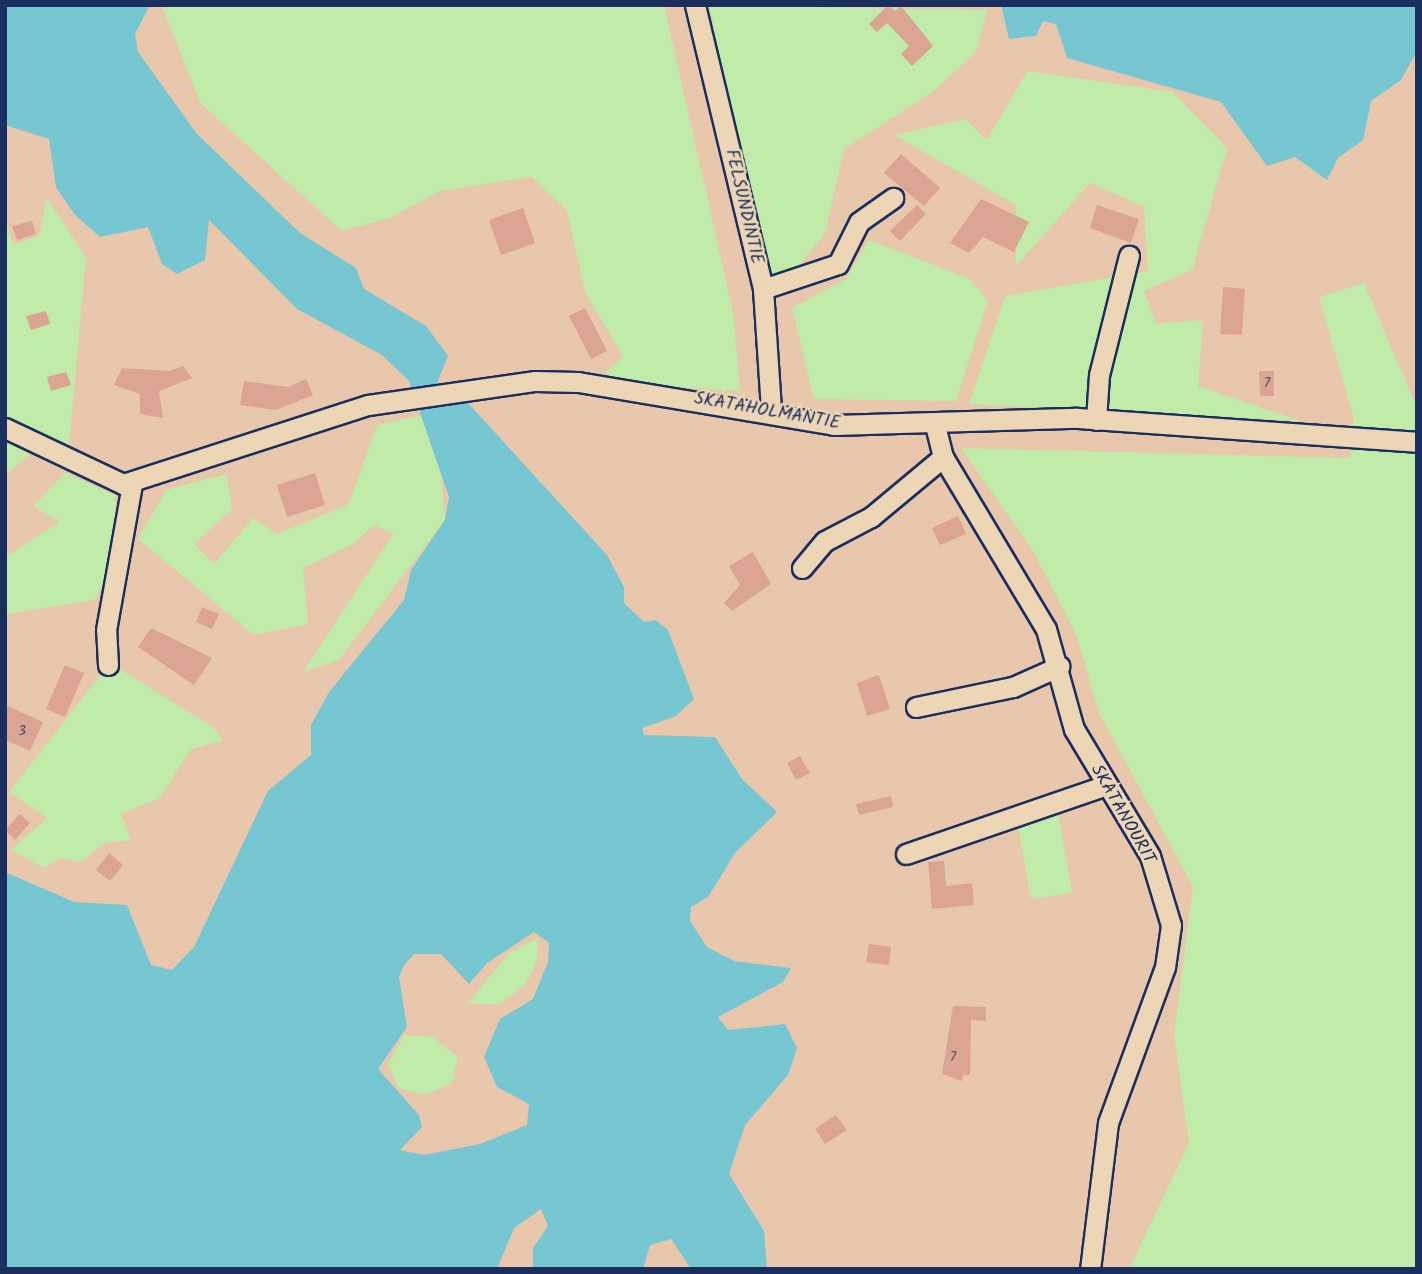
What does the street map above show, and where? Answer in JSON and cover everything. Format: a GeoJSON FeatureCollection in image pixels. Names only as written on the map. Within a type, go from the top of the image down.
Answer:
{"type":"FeatureCollection","features":[{"type":"Feature","properties":{"kind":"street","name":"FELSUNDINTIE"},"geometry":{"type":"LineString","coordinates":[[698,6],[763,289],[771,411]]}},
{"type":"Feature","properties":{"kind":"street"},"geometry":{"type":"LineString","coordinates":[[763,289],[838,264],[859,222],[893,198]]}},
{"type":"Feature","properties":{"kind":"street"},"geometry":{"type":"LineString","coordinates":[[1096,420],[1099,375],[1129,256]]}},
{"type":"Feature","properties":{"kind":"street","name":"SKATAHOLMANTIE"},"geometry":{"type":"LineString","coordinates":[[132,484],[394,399],[463,389],[578,382],[771,411],[834,425],[1096,420],[1417,442]]}},
{"type":"Feature","properties":{"kind":"street","name":"SKATANOURIT"},"geometry":{"type":"LineString","coordinates":[[935,425],[943,457],[1046,629],[1060,666],[1074,729],[1103,786],[1150,856],[1171,925],[1170,946],[1108,1123],[1090,1269]]}},
{"type":"Feature","properties":{"kind":"street"},"geometry":{"type":"LineString","coordinates":[[5,428],[132,484],[106,630],[108,665]]}},
{"type":"Feature","properties":{"kind":"street"},"geometry":{"type":"LineString","coordinates":[[802,568],[825,541],[871,517],[943,457]]}},
{"type":"Feature","properties":{"kind":"street"},"geometry":{"type":"LineString","coordinates":[[916,707],[1013,687],[1060,666]]}},
{"type":"Feature","properties":{"kind":"street"},"geometry":{"type":"LineString","coordinates":[[906,854],[1103,786]]}},
{"type":"Feature","properties":{"kind":"green space"},"geometry":{"type":"Polygon","coordinates":[[[161,5],[664,5],[733,313],[740,391],[622,384],[605,372],[623,357],[585,292],[567,211],[532,177],[439,191],[392,217],[342,231],[201,104],[161,5]]]}},
{"type":"Feature","properties":{"kind":"green space"},"geometry":{"type":"Polygon","coordinates":[[[709,5],[987,10],[976,52],[931,93],[844,149],[825,233],[798,267],[765,278],[709,5]]]}},
{"type":"Feature","properties":{"kind":"green space"},"geometry":{"type":"Polygon","coordinates":[[[1027,71],[1173,92],[1227,148],[1192,270],[1144,291],[1156,324],[1203,320],[1198,386],[1301,421],[969,404],[1005,296],[1148,271],[1144,207],[1090,183],[1016,266],[1016,205],[894,135],[965,119],[987,140],[1027,71]]]}},
{"type":"Feature","properties":{"kind":"green space"},"geometry":{"type":"Polygon","coordinates":[[[47,198],[86,257],[69,446],[5,417],[5,216],[13,244],[39,236],[47,198]]]}},
{"type":"Feature","properties":{"kind":"green space"},"geometry":{"type":"Polygon","coordinates":[[[869,240],[970,279],[988,301],[956,401],[814,399],[792,308],[846,279],[869,240]]]}},
{"type":"Feature","properties":{"kind":"green space"},"geometry":{"type":"Polygon","coordinates":[[[1364,283],[1417,408],[1417,1269],[1129,1269],[1189,1143],[1174,1034],[1193,887],[1099,713],[1076,634],[1033,551],[961,448],[1350,458],[1354,419],[1319,297],[1364,283]]]}},
{"type":"Feature","properties":{"kind":"green space"},"geometry":{"type":"Polygon","coordinates":[[[423,415],[439,454],[445,520],[339,660],[303,672],[393,534],[374,525],[353,544],[303,568],[308,624],[254,635],[138,539],[166,490],[226,474],[232,509],[194,544],[214,564],[253,518],[277,534],[349,504],[377,425],[423,415]]]}},
{"type":"Feature","properties":{"kind":"green space"},"geometry":{"type":"Polygon","coordinates":[[[5,439],[35,449],[5,476],[5,439]]]}},
{"type":"Feature","properties":{"kind":"green space"},"geometry":{"type":"Polygon","coordinates":[[[65,473],[115,495],[116,555],[95,600],[5,614],[5,557],[60,522],[33,506],[65,473]]]}},
{"type":"Feature","properties":{"kind":"green space"},"geometry":{"type":"Polygon","coordinates":[[[110,663],[213,727],[223,740],[190,750],[160,798],[121,814],[131,840],[104,843],[81,862],[61,858],[44,868],[11,850],[47,818],[9,792],[110,663]]]}},
{"type":"Feature","properties":{"kind":"green space"},"geometry":{"type":"Polygon","coordinates":[[[1058,813],[1072,893],[1031,899],[1017,820],[1058,813]]]}},
{"type":"Feature","properties":{"kind":"green space"},"geometry":{"type":"Polygon","coordinates":[[[538,938],[537,962],[526,984],[499,1005],[468,1003],[509,953],[538,938]]]}},
{"type":"Feature","properties":{"kind":"green space"},"geometry":{"type":"Polygon","coordinates":[[[404,1035],[433,1037],[458,1057],[452,1083],[427,1095],[398,1088],[388,1064],[404,1035]]]}},
{"type":"Feature","properties":{"kind":"water"},"geometry":{"type":"Polygon","coordinates":[[[5,5],[150,5],[135,34],[138,52],[197,134],[300,233],[356,268],[364,289],[426,326],[448,356],[434,391],[445,401],[468,403],[607,555],[624,587],[624,603],[644,622],[655,620],[668,630],[694,699],[676,716],[642,728],[644,735],[715,737],[742,779],[777,812],[735,853],[708,897],[691,907],[690,921],[707,947],[734,961],[791,968],[783,982],[718,1017],[728,1030],[785,1024],[797,1048],[788,1075],[745,1125],[729,1174],[764,1231],[767,1269],[691,1269],[671,1239],[650,1245],[643,1269],[533,1269],[533,1248],[548,1226],[541,1209],[514,1228],[497,1269],[5,1269],[5,872],[74,902],[127,905],[151,965],[172,970],[194,947],[268,791],[311,755],[311,725],[329,692],[404,600],[411,570],[445,520],[449,497],[409,381],[382,355],[297,309],[209,220],[205,260],[177,274],[162,264],[148,227],[100,237],[75,215],[56,187],[49,139],[5,125],[5,5]],[[534,932],[487,963],[469,984],[441,954],[414,954],[404,965],[399,977],[407,1027],[378,1069],[419,1115],[422,1127],[400,1150],[424,1155],[480,1144],[527,1125],[529,1104],[497,1087],[484,1057],[500,1019],[533,999],[548,962],[549,943],[534,932]]]}},
{"type":"Feature","properties":{"kind":"water"},"geometry":{"type":"Polygon","coordinates":[[[1001,5],[1417,5],[1417,51],[1401,80],[1371,101],[1363,140],[1338,158],[1327,180],[1295,157],[1267,166],[1221,102],[1067,58],[1056,24],[1043,21],[1036,36],[1009,39],[1001,5]]]}},
{"type":"Feature","properties":{"kind":"building"},"geometry":{"type":"Polygon","coordinates":[[[888,5],[895,11],[901,6],[933,46],[912,66],[901,54],[909,46],[887,23],[877,32],[869,24],[888,5]]]}},
{"type":"Feature","properties":{"kind":"building"},"geometry":{"type":"Polygon","coordinates":[[[901,154],[940,188],[924,206],[884,173],[901,154]]]}},
{"type":"Feature","properties":{"kind":"building"},"geometry":{"type":"Polygon","coordinates":[[[981,199],[1029,222],[1014,252],[983,237],[969,253],[950,243],[981,199]]]}},
{"type":"Feature","properties":{"kind":"building"},"geometry":{"type":"Polygon","coordinates":[[[917,205],[926,214],[900,241],[890,231],[917,205]]]}},
{"type":"Feature","properties":{"kind":"building"},"geometry":{"type":"Polygon","coordinates":[[[1097,205],[1139,219],[1131,243],[1090,228],[1097,205]]]}},
{"type":"Feature","properties":{"kind":"building"},"geometry":{"type":"Polygon","coordinates":[[[523,208],[535,243],[501,255],[489,220],[523,208]]]}},
{"type":"Feature","properties":{"kind":"building"},"geometry":{"type":"Polygon","coordinates":[[[32,221],[36,234],[17,240],[12,226],[32,221]]]}},
{"type":"Feature","properties":{"kind":"building"},"geometry":{"type":"Polygon","coordinates":[[[1223,287],[1245,289],[1242,335],[1220,334],[1223,287]]]}},
{"type":"Feature","properties":{"kind":"building"},"geometry":{"type":"Polygon","coordinates":[[[585,308],[607,351],[591,359],[569,316],[585,308]]]}},
{"type":"Feature","properties":{"kind":"building"},"geometry":{"type":"Polygon","coordinates":[[[46,311],[50,324],[31,330],[26,316],[46,311]]]}},
{"type":"Feature","properties":{"kind":"building"},"geometry":{"type":"Polygon","coordinates":[[[183,366],[192,378],[159,391],[163,418],[140,414],[140,394],[114,385],[122,368],[169,371],[183,366]]]}},
{"type":"Feature","properties":{"kind":"building"},"geometry":{"type":"Polygon","coordinates":[[[1259,371],[1274,371],[1274,396],[1260,396],[1259,371]]]}},
{"type":"Feature","properties":{"kind":"building"},"geometry":{"type":"Polygon","coordinates":[[[66,372],[71,385],[51,391],[47,377],[66,372]]]}},
{"type":"Feature","properties":{"kind":"building"},"geometry":{"type":"Polygon","coordinates":[[[306,379],[313,395],[276,410],[240,405],[244,381],[288,387],[306,379]]]}},
{"type":"Feature","properties":{"kind":"building"},"geometry":{"type":"Polygon","coordinates":[[[315,473],[325,505],[287,517],[277,485],[315,473]]]}},
{"type":"Feature","properties":{"kind":"building"},"geometry":{"type":"Polygon","coordinates":[[[958,516],[966,534],[940,545],[932,528],[958,516]]]}},
{"type":"Feature","properties":{"kind":"building"},"geometry":{"type":"Polygon","coordinates":[[[753,552],[771,584],[732,611],[724,603],[740,585],[729,566],[753,552]]]}},
{"type":"Feature","properties":{"kind":"building"},"geometry":{"type":"Polygon","coordinates":[[[202,607],[219,614],[212,629],[196,622],[202,607]]]}},
{"type":"Feature","properties":{"kind":"building"},"geometry":{"type":"Polygon","coordinates":[[[151,628],[212,658],[194,685],[138,647],[151,628]]]}},
{"type":"Feature","properties":{"kind":"building"},"geometry":{"type":"Polygon","coordinates":[[[65,665],[84,673],[65,717],[46,709],[65,665]]]}},
{"type":"Feature","properties":{"kind":"building"},"geometry":{"type":"Polygon","coordinates":[[[879,675],[890,709],[867,716],[857,683],[879,675]]]}},
{"type":"Feature","properties":{"kind":"building"},"geometry":{"type":"Polygon","coordinates":[[[5,705],[43,722],[30,751],[5,740],[5,705]]]}},
{"type":"Feature","properties":{"kind":"building"},"geometry":{"type":"Polygon","coordinates":[[[800,756],[810,773],[796,780],[787,763],[800,756]]]}},
{"type":"Feature","properties":{"kind":"building"},"geometry":{"type":"Polygon","coordinates":[[[891,796],[893,807],[859,815],[856,804],[891,796]]]}},
{"type":"Feature","properties":{"kind":"building"},"geometry":{"type":"Polygon","coordinates":[[[20,814],[30,823],[15,840],[5,830],[20,814]]]}},
{"type":"Feature","properties":{"kind":"building"},"geometry":{"type":"Polygon","coordinates":[[[109,853],[123,865],[110,881],[96,870],[109,853]]]}},
{"type":"Feature","properties":{"kind":"building"},"geometry":{"type":"Polygon","coordinates":[[[944,861],[946,886],[972,883],[974,905],[932,909],[928,862],[944,861]]]}},
{"type":"Feature","properties":{"kind":"building"},"geometry":{"type":"Polygon","coordinates":[[[869,944],[891,947],[889,965],[866,962],[869,944]]]}},
{"type":"Feature","properties":{"kind":"building"},"geometry":{"type":"Polygon","coordinates":[[[953,1006],[986,1007],[986,1021],[971,1020],[970,1075],[963,1075],[962,1081],[942,1074],[953,1006]]]}},
{"type":"Feature","properties":{"kind":"building"},"geometry":{"type":"Polygon","coordinates":[[[836,1115],[847,1130],[825,1144],[815,1129],[836,1115]]]}}]}
